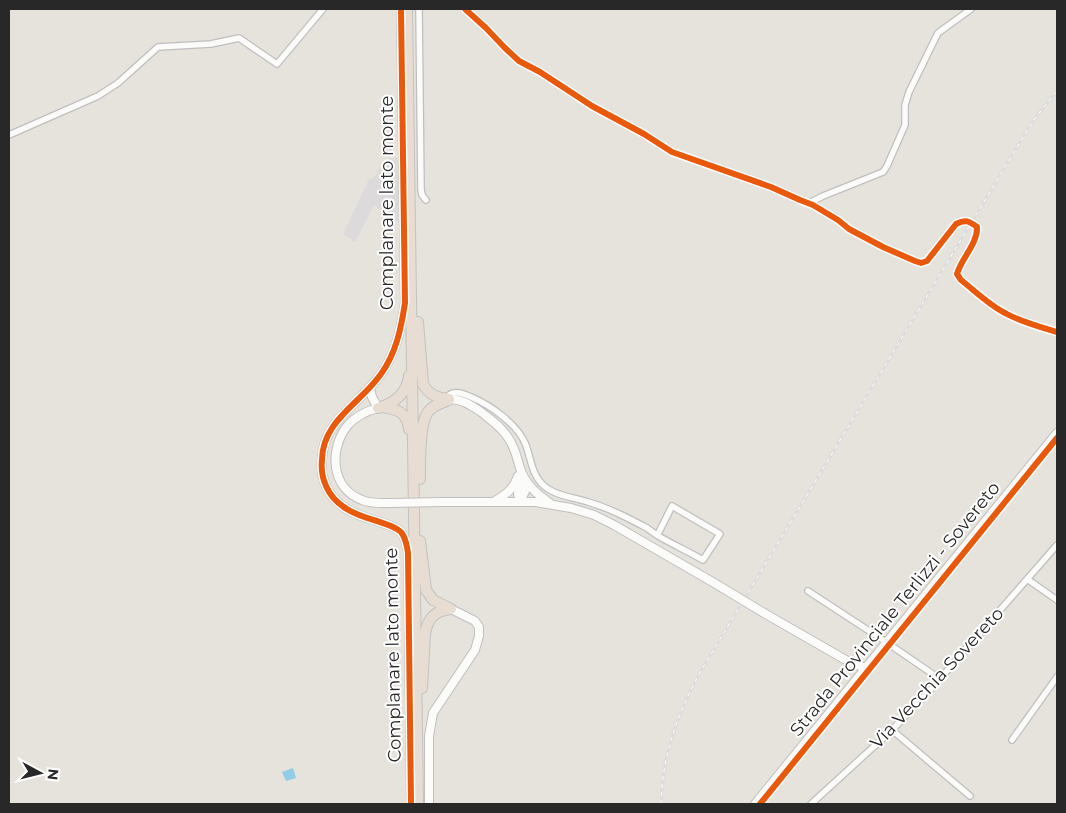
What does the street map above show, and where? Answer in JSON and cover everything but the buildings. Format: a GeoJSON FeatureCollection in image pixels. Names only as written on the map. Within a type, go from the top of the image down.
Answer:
{"type":"FeatureCollection","features":[{"type":"Feature","properties":{"kind":"highway"},"geometry":{"type":"LineString","coordinates":[[407,9],[414,312],[423,384],[434,396],[449,399]]}},
{"type":"Feature","properties":{"kind":"highway"},"geometry":{"type":"LineString","coordinates":[[413,9],[418,804]]}},
{"type":"Feature","properties":{"kind":"highway"},"geometry":{"type":"LineString","coordinates":[[377,408],[393,402],[399,397],[408,383],[414,312]]}},
{"type":"Feature","properties":{"kind":"highway"},"geometry":{"type":"LineString","coordinates":[[416,488],[424,420],[428,412],[449,399]]}},
{"type":"Feature","properties":{"kind":"highway"},"geometry":{"type":"LineString","coordinates":[[377,408],[398,411],[407,420],[426,590],[433,600],[451,609]]}},
{"type":"Feature","properties":{"kind":"highway"},"geometry":{"type":"LineString","coordinates":[[420,541],[423,804]]}},
{"type":"Feature","properties":{"kind":"highway"},"geometry":{"type":"LineString","coordinates":[[422,693],[427,625],[437,612],[451,609]]}},
{"type":"Feature","properties":{"kind":"street"},"geometry":{"type":"LineString","coordinates":[[9,135],[98,96],[118,83],[158,46],[211,44],[239,38],[277,64],[323,9]]}},
{"type":"Feature","properties":{"kind":"street","name":"Complanare lato monte"},"geometry":{"type":"LineString","coordinates":[[400,9],[405,303],[399,336],[381,374],[370,388],[332,426],[325,440],[321,473],[326,488],[335,501],[350,512],[390,525],[401,532],[407,542],[411,804]]}},
{"type":"Feature","properties":{"kind":"street"},"geometry":{"type":"LineString","coordinates":[[419,9],[421,189],[422,195],[426,200]]}},
{"type":"Feature","properties":{"kind":"street"},"geometry":{"type":"LineString","coordinates":[[465,9],[519,61],[672,152],[813,204],[849,229],[883,247],[921,262],[927,261],[956,224],[962,221],[971,223],[977,227],[978,234],[959,267],[957,274],[961,280],[1006,314],[1057,332]]}},
{"type":"Feature","properties":{"kind":"street"},"geometry":{"type":"LineString","coordinates":[[809,203],[883,172],[888,166],[905,125],[905,105],[909,92],[938,33],[971,9]]}},
{"type":"Feature","properties":{"kind":"street"},"geometry":{"type":"LineString","coordinates":[[370,388],[377,408]]}},
{"type":"Feature","properties":{"kind":"street"},"geometry":{"type":"LineString","coordinates":[[520,502],[518,494],[521,477],[518,458],[512,443],[500,427],[469,404],[449,399],[449,395],[452,393],[467,395],[491,408],[512,423],[524,442],[533,471],[538,480],[551,491],[612,510],[703,560],[720,534],[672,506],[659,532]]}},
{"type":"Feature","properties":{"kind":"street"},"geometry":{"type":"LineString","coordinates":[[363,395],[377,408]]}},
{"type":"Feature","properties":{"kind":"street"},"geometry":{"type":"LineString","coordinates":[[377,408],[362,414],[348,425],[336,451],[335,462],[339,479],[348,492],[355,497],[373,503],[539,502],[571,508],[594,515],[864,671]]}},
{"type":"Feature","properties":{"kind":"street","name":"Strada Provinciale Terlizzi - Sovereto"},"geometry":{"type":"LineString","coordinates":[[755,804],[1057,433]]}},
{"type":"Feature","properties":{"kind":"street"},"geometry":{"type":"LineString","coordinates":[[493,502],[508,493],[521,477]]}},
{"type":"Feature","properties":{"kind":"street"},"geometry":{"type":"LineString","coordinates":[[521,477],[536,494],[553,504]]}},
{"type":"Feature","properties":{"kind":"street","name":"Via Vecchia Sovereto"},"geometry":{"type":"LineString","coordinates":[[811,804],[892,730],[931,689],[1057,545]]}},
{"type":"Feature","properties":{"kind":"street"},"geometry":{"type":"LineString","coordinates":[[1027,579],[1057,600]]}},
{"type":"Feature","properties":{"kind":"street"},"geometry":{"type":"LineString","coordinates":[[808,591],[940,678]]}},
{"type":"Feature","properties":{"kind":"street"},"geometry":{"type":"LineString","coordinates":[[430,804],[429,736],[433,713],[475,650],[480,636],[479,627],[476,622],[451,609]]}},
{"type":"Feature","properties":{"kind":"street"},"geometry":{"type":"LineString","coordinates":[[1012,740],[1057,677]]}},
{"type":"Feature","properties":{"kind":"street"},"geometry":{"type":"LineString","coordinates":[[892,730],[970,796]]}},
{"type":"Feature","properties":{"kind":"shaded area"},"geometry":{"type":"Polygon","coordinates":[[[390,157],[394,160],[396,157],[400,159],[400,223],[374,205],[355,242],[343,234],[369,179],[373,178],[390,157]]]}},
{"type":"Feature","properties":{"kind":"water"},"geometry":{"type":"Polygon","coordinates":[[[293,768],[296,778],[286,781],[282,772],[293,768]]]}},
{"type":"Feature","properties":{"kind":"railway"},"geometry":{"type":"LineString","coordinates":[[661,804],[664,768],[668,751],[693,685],[1020,142],[1036,117],[1057,91]]}},
{"type":"Feature","properties":{"kind":"cycle path"},"geometry":{"type":"LineString","coordinates":[[401,9],[405,303],[400,331],[391,358],[373,384],[344,413],[328,434],[324,446],[322,467],[326,486],[341,505],[361,516],[396,528],[401,532],[406,542],[408,553],[411,804]]}},
{"type":"Feature","properties":{"kind":"cycle path"},"geometry":{"type":"LineString","coordinates":[[465,9],[519,61],[672,152],[771,187],[813,205],[849,229],[915,261],[921,263],[927,261],[956,224],[965,221],[972,223],[977,227],[977,233],[959,268],[957,274],[961,280],[999,310],[1024,322],[1057,332]]}},
{"type":"Feature","properties":{"kind":"cycle path"},"geometry":{"type":"LineString","coordinates":[[760,804],[1057,438]]}}]}
